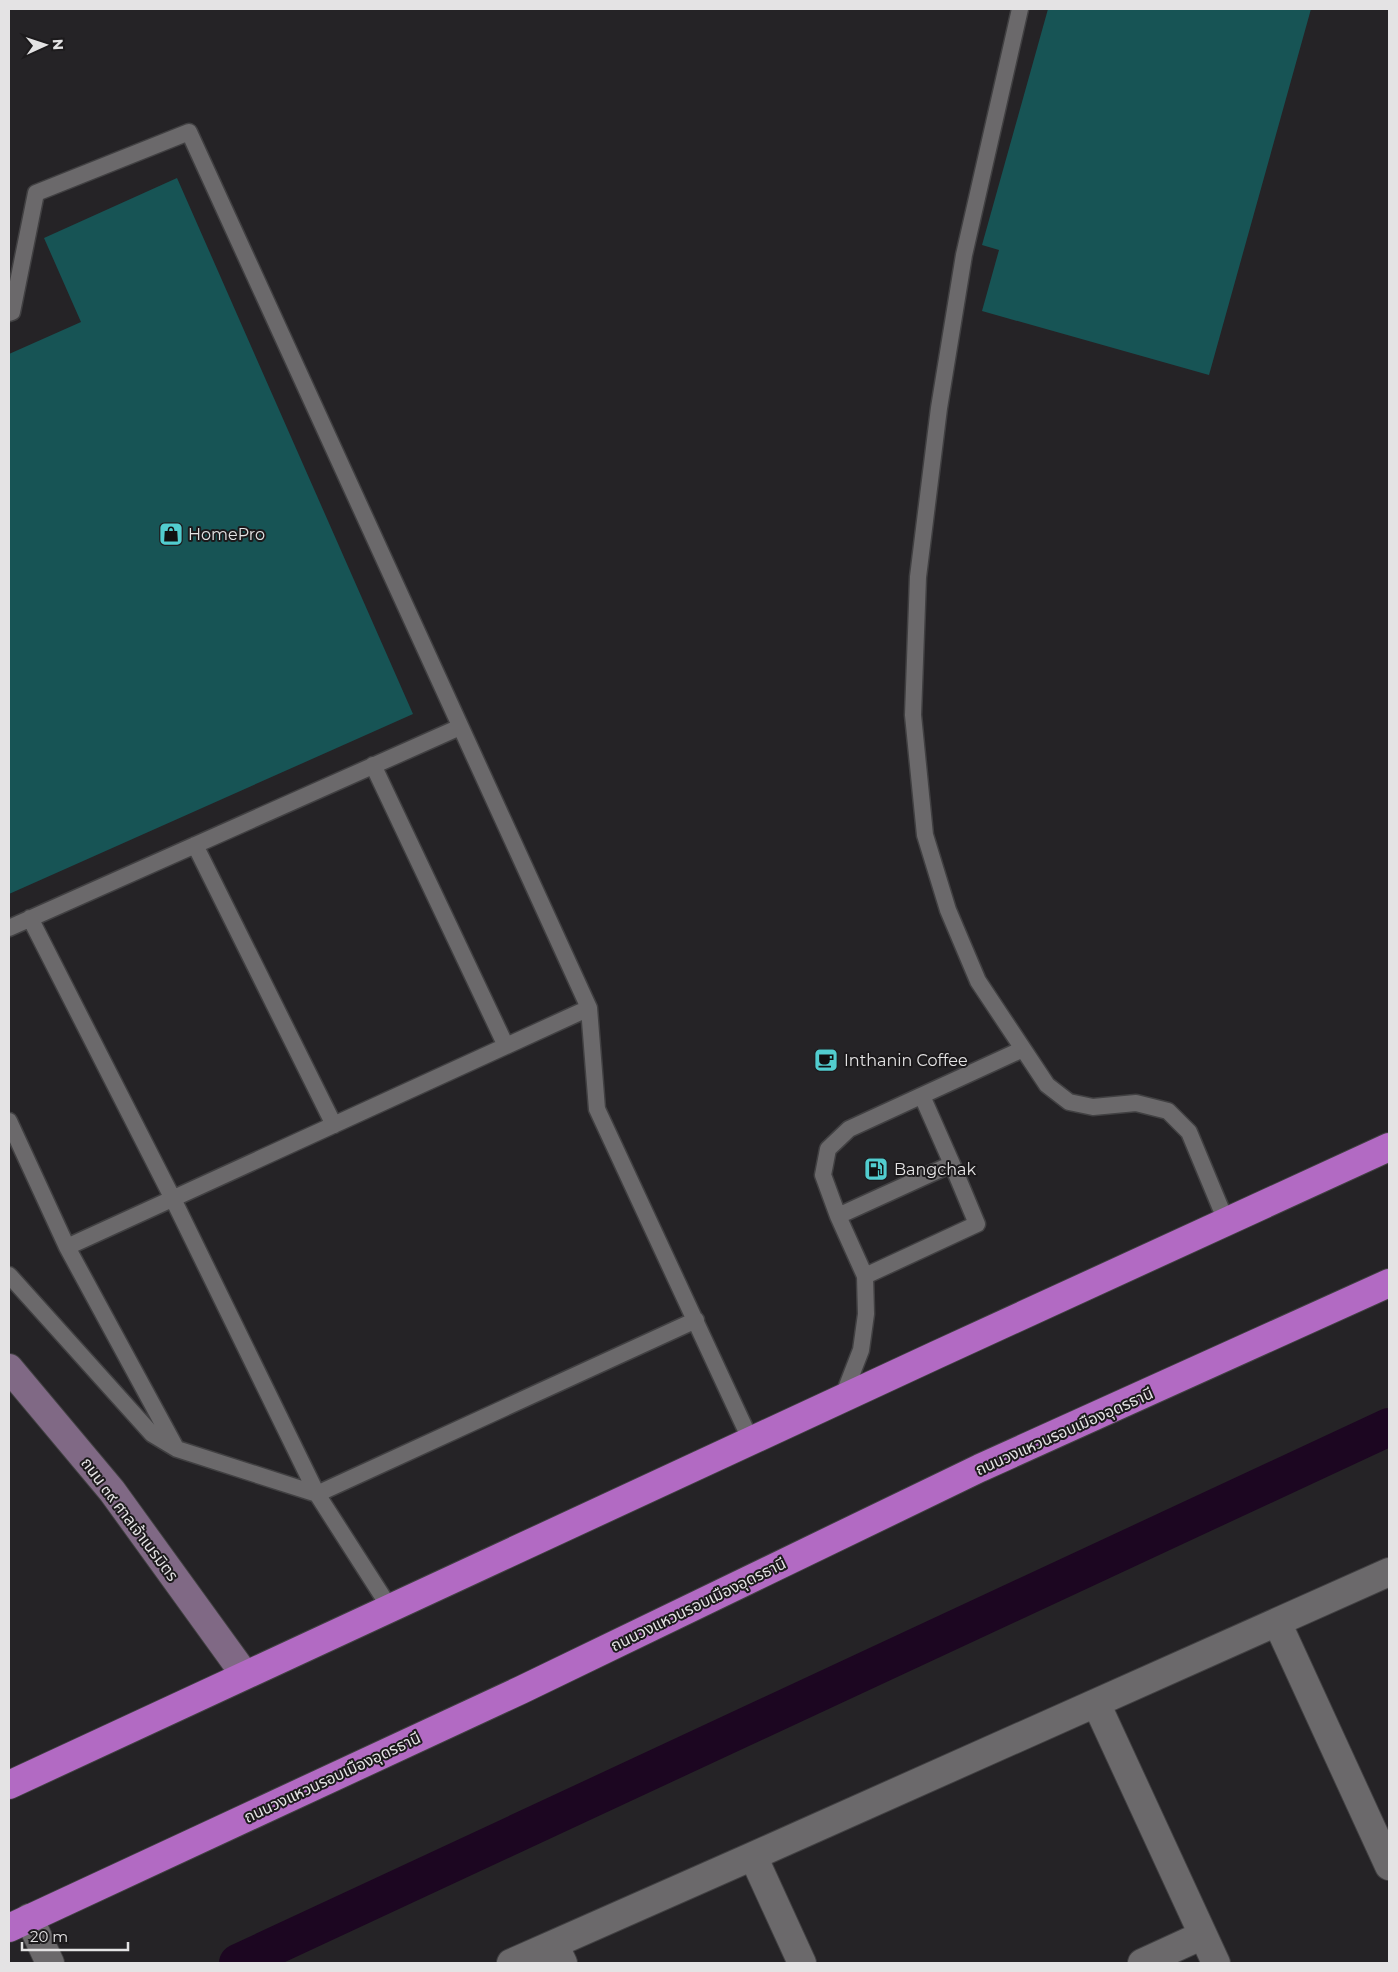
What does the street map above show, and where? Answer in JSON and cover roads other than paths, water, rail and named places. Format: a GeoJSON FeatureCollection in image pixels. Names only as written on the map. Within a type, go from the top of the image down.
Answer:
{"type":"FeatureCollection","features":[{"type":"Feature","properties":{"kind":"highway"},"geometry":{"type":"LineString","coordinates":[[9,1785],[751,1440],[1389,1147]]}},
{"type":"Feature","properties":{"kind":"highway","name":"ถนนวงแหวนรอบเมืองอุดรธานี"},"geometry":{"type":"LineString","coordinates":[[19,1923],[521,1690],[980,1468],[1389,1282]]}},
{"type":"Feature","properties":{"kind":"main road","name":"ถนน ๓๙ ศาลเจ้าเนรมิตร"},"geometry":{"type":"LineString","coordinates":[[9,1368],[112,1491],[245,1675]]}},
{"type":"Feature","properties":{"kind":"street"},"geometry":{"type":"LineString","coordinates":[[512,1963],[558,1954],[753,1856],[1389,1572]]}},
{"type":"Feature","properties":{"kind":"street"},"geometry":{"type":"LineString","coordinates":[[1277,1622],[1389,1866]]}},
{"type":"Feature","properties":{"kind":"street"},"geometry":{"type":"LineString","coordinates":[[1096,1703],[1216,1963]]}},
{"type":"Feature","properties":{"kind":"street"},"geometry":{"type":"LineString","coordinates":[[753,1856],[802,1963]]}},
{"type":"Feature","properties":{"kind":"street"},"geometry":{"type":"LineString","coordinates":[[19,1923],[50,1963]]}},
{"type":"Feature","properties":{"kind":"street"},"geometry":{"type":"LineString","coordinates":[[1142,1963],[1203,1935]]}},
{"type":"Feature","properties":{"kind":"lane"},"geometry":{"type":"LineString","coordinates":[[1020,9],[964,256],[939,408],[918,577],[913,716],[926,835],[948,910],[978,981],[1047,1085],[1069,1102],[1093,1107],[1136,1103],[1168,1110],[1189,1132],[1226,1221]]}},
{"type":"Feature","properties":{"kind":"lane"},"geometry":{"type":"LineString","coordinates":[[9,313],[12,312],[36,192],[189,132],[589,1008],[597,1109],[751,1440]]}},
{"type":"Feature","properties":{"kind":"lane"},"geometry":{"type":"LineString","coordinates":[[9,928],[460,727]]}},
{"type":"Feature","properties":{"kind":"lane"},"geometry":{"type":"LineString","coordinates":[[373,765],[506,1046]]}},
{"type":"Feature","properties":{"kind":"lane"},"geometry":{"type":"LineString","coordinates":[[195,845],[334,1125]]}},
{"type":"Feature","properties":{"kind":"lane"},"geometry":{"type":"LineString","coordinates":[[30,918],[173,1199],[318,1494],[390,1608]]}},
{"type":"Feature","properties":{"kind":"lane"},"geometry":{"type":"LineString","coordinates":[[68,1247],[589,1008]]}},
{"type":"Feature","properties":{"kind":"lane"},"geometry":{"type":"LineString","coordinates":[[842,1399],[861,1350],[866,1314],[865,1276],[838,1216],[823,1175],[828,1149],[849,1129],[1023,1049]]}},
{"type":"Feature","properties":{"kind":"lane"},"geometry":{"type":"LineString","coordinates":[[865,1276],[977,1224],[922,1096]]}},
{"type":"Feature","properties":{"kind":"lane"},"geometry":{"type":"LineString","coordinates":[[9,1121],[68,1247],[177,1449]]}},
{"type":"Feature","properties":{"kind":"lane"},"geometry":{"type":"LineString","coordinates":[[838,1216],[952,1164]]}},
{"type":"Feature","properties":{"kind":"lane"},"geometry":{"type":"LineString","coordinates":[[9,1275],[152,1434],[177,1449],[318,1494],[696,1320]]}},
{"type":"Feature","properties":{"kind":"waterway"},"geometry":{"type":"LineString","coordinates":[[238,1963],[1389,1427]]}},
{"type":"Feature","properties":{"kind":"place","name":"HomePro"},"geometry":{"type":"Point","coordinates":[171,534]}},
{"type":"Feature","properties":{"kind":"place","name":"Inthanin Coffee"},"geometry":{"type":"Point","coordinates":[826,1060]}},
{"type":"Feature","properties":{"kind":"place","name":"Bangchak"},"geometry":{"type":"Point","coordinates":[876,1169]}}]}
